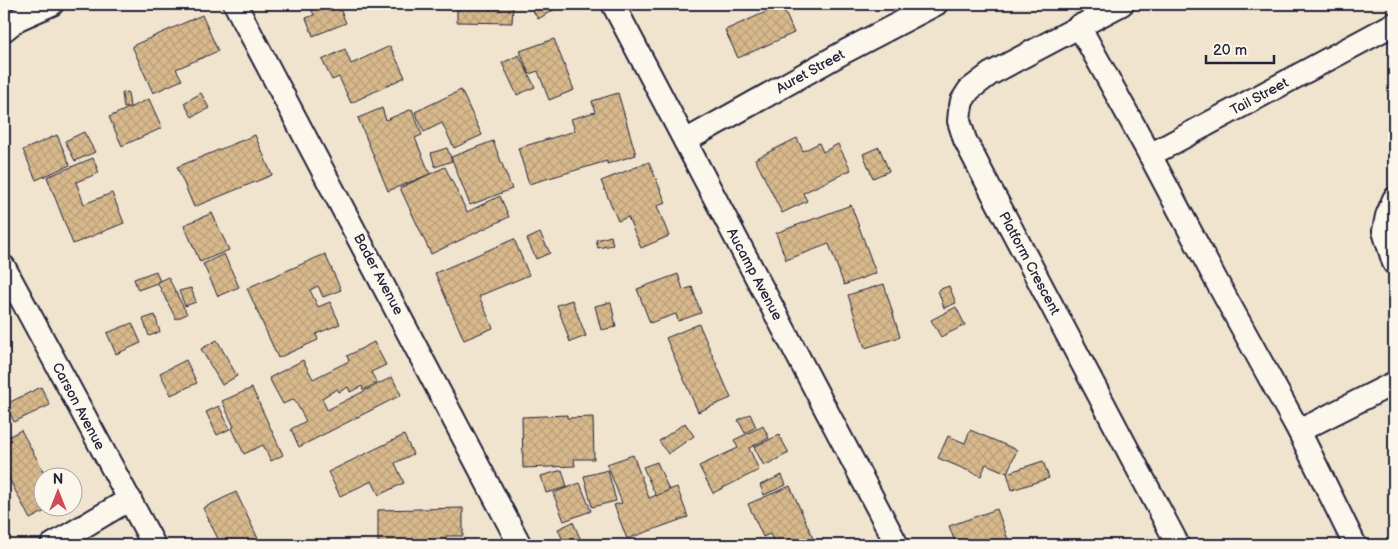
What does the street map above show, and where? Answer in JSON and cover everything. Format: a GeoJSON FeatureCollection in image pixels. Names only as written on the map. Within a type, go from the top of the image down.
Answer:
{"type":"FeatureCollection","features":[{"type":"Feature","properties":{"kind":"street"},"geometry":{"type":"LineString","coordinates":[[4,30],[18,18],[52,4]]}},
{"type":"Feature","properties":{"kind":"street","name":"Bader Avenue"},"geometry":{"type":"LineString","coordinates":[[236,4],[520,545]]}},
{"type":"Feature","properties":{"kind":"street","name":"Aucamp Avenue"},"geometry":{"type":"LineString","coordinates":[[613,4],[897,545]]}},
{"type":"Feature","properties":{"kind":"street","name":"Auret Street"},"geometry":{"type":"LineString","coordinates":[[685,141],[936,4]]}},
{"type":"Feature","properties":{"kind":"street","name":"Platform Crescent"},"geometry":{"type":"LineString","coordinates":[[1122,4],[990,74],[969,90],[962,102],[959,121],[965,140],[982,173],[1178,545]]}},
{"type":"Feature","properties":{"kind":"street","name":"Tail Street"},"geometry":{"type":"LineString","coordinates":[[1150,155],[1394,24]]}},
{"type":"Feature","properties":{"kind":"street"},"geometry":{"type":"LineString","coordinates":[[1079,26],[1299,431],[1354,545]]}},
{"type":"Feature","properties":{"kind":"street"},"geometry":{"type":"LineString","coordinates":[[1394,199],[1387,216],[1384,231],[1394,262]]}},
{"type":"Feature","properties":{"kind":"street","name":"Carson Avenue"},"geometry":{"type":"LineString","coordinates":[[4,267],[154,545]]}},
{"type":"Feature","properties":{"kind":"street"},"geometry":{"type":"LineString","coordinates":[[1299,431],[1394,383]]}},
{"type":"Feature","properties":{"kind":"street"},"geometry":{"type":"LineString","coordinates":[[52,545],[130,499]]}},
{"type":"Feature","properties":{"kind":"building"},"geometry":{"type":"Polygon","coordinates":[[[309,4],[338,4],[346,23],[313,36],[306,18],[314,15],[309,4]]]}},
{"type":"Feature","properties":{"kind":"building"},"geometry":{"type":"Polygon","coordinates":[[[457,4],[520,4],[520,7],[513,6],[512,23],[457,22],[457,4]]]}},
{"type":"Feature","properties":{"kind":"building"},"geometry":{"type":"Polygon","coordinates":[[[529,4],[552,4],[555,9],[538,19],[529,4]]]}},
{"type":"Feature","properties":{"kind":"building"},"geometry":{"type":"Polygon","coordinates":[[[782,5],[794,33],[738,58],[725,30],[782,5]]]}},
{"type":"Feature","properties":{"kind":"building"},"geometry":{"type":"Polygon","coordinates":[[[202,15],[218,51],[176,69],[182,80],[153,93],[132,46],[202,15]]]}},
{"type":"Feature","properties":{"kind":"building"},"geometry":{"type":"Polygon","coordinates":[[[554,39],[574,90],[549,100],[538,71],[529,74],[520,51],[554,39]]]}},
{"type":"Feature","properties":{"kind":"building"},"geometry":{"type":"Polygon","coordinates":[[[390,46],[405,77],[351,103],[339,77],[332,80],[322,60],[345,49],[351,64],[390,46]]]}},
{"type":"Feature","properties":{"kind":"building"},"geometry":{"type":"Polygon","coordinates":[[[519,55],[535,87],[517,95],[502,63],[519,55]]]}},
{"type":"Feature","properties":{"kind":"building"},"geometry":{"type":"Polygon","coordinates":[[[461,90],[482,135],[454,148],[442,123],[424,132],[415,112],[461,90]]]}},
{"type":"Feature","properties":{"kind":"building"},"geometry":{"type":"Polygon","coordinates":[[[128,92],[130,107],[124,108],[122,93],[128,92]]]}},
{"type":"Feature","properties":{"kind":"building"},"geometry":{"type":"Polygon","coordinates":[[[201,93],[209,108],[192,117],[184,103],[201,93]]]}},
{"type":"Feature","properties":{"kind":"building"},"geometry":{"type":"Polygon","coordinates":[[[618,93],[636,155],[607,164],[607,161],[529,184],[518,148],[575,131],[571,119],[595,112],[592,101],[618,93]]]}},
{"type":"Feature","properties":{"kind":"building"},"geometry":{"type":"Polygon","coordinates":[[[149,99],[162,128],[122,146],[109,117],[149,99]]]}},
{"type":"Feature","properties":{"kind":"building"},"geometry":{"type":"Polygon","coordinates":[[[382,108],[386,120],[412,109],[422,135],[415,138],[430,174],[388,191],[358,118],[382,108]]]}},
{"type":"Feature","properties":{"kind":"building"},"geometry":{"type":"Polygon","coordinates":[[[84,132],[95,152],[75,161],[65,141],[84,132]]]}},
{"type":"Feature","properties":{"kind":"building"},"geometry":{"type":"Polygon","coordinates":[[[57,135],[70,165],[36,180],[23,150],[57,135]]]}},
{"type":"Feature","properties":{"kind":"building"},"geometry":{"type":"Polygon","coordinates":[[[255,135],[272,175],[194,207],[177,167],[255,135]]]}},
{"type":"Feature","properties":{"kind":"building"},"geometry":{"type":"Polygon","coordinates":[[[797,138],[803,151],[819,143],[823,152],[838,144],[851,170],[803,193],[807,201],[782,213],[755,159],[797,138]]]}},
{"type":"Feature","properties":{"kind":"building"},"geometry":{"type":"Polygon","coordinates":[[[493,141],[512,189],[470,205],[451,157],[493,141]]]}},
{"type":"Feature","properties":{"kind":"building"},"geometry":{"type":"Polygon","coordinates":[[[879,147],[889,171],[873,178],[863,154],[879,147]]]}},
{"type":"Feature","properties":{"kind":"building"},"geometry":{"type":"Polygon","coordinates":[[[447,148],[452,161],[435,167],[431,153],[447,148]]]}},
{"type":"Feature","properties":{"kind":"building"},"geometry":{"type":"Polygon","coordinates":[[[93,158],[99,173],[76,182],[84,204],[112,193],[124,223],[73,244],[47,177],[93,158]]]}},
{"type":"Feature","properties":{"kind":"building"},"geometry":{"type":"Polygon","coordinates":[[[649,162],[666,203],[657,206],[669,236],[641,248],[628,217],[618,221],[601,181],[649,162]]]}},
{"type":"Feature","properties":{"kind":"building"},"geometry":{"type":"Polygon","coordinates":[[[445,167],[467,212],[500,196],[509,217],[431,254],[400,188],[445,167]]]}},
{"type":"Feature","properties":{"kind":"building"},"geometry":{"type":"Polygon","coordinates":[[[851,205],[876,273],[844,285],[829,244],[786,260],[776,233],[851,205]]]}},
{"type":"Feature","properties":{"kind":"building"},"geometry":{"type":"Polygon","coordinates":[[[212,213],[229,250],[200,262],[184,225],[212,213]]]}},
{"type":"Feature","properties":{"kind":"building"},"geometry":{"type":"Polygon","coordinates":[[[540,233],[550,253],[536,259],[527,239],[540,233]]]}},
{"type":"Feature","properties":{"kind":"building"},"geometry":{"type":"Polygon","coordinates":[[[611,236],[613,245],[598,248],[596,240],[611,236]]]}},
{"type":"Feature","properties":{"kind":"building"},"geometry":{"type":"Polygon","coordinates":[[[514,239],[529,275],[479,296],[493,328],[464,340],[435,273],[514,239]]]}},
{"type":"Feature","properties":{"kind":"building"},"geometry":{"type":"Polygon","coordinates":[[[224,254],[239,287],[218,296],[203,264],[224,254]]]}},
{"type":"Feature","properties":{"kind":"building"},"geometry":{"type":"Polygon","coordinates":[[[325,254],[341,290],[323,297],[318,286],[310,290],[318,307],[330,302],[340,324],[316,334],[318,340],[278,358],[247,288],[325,254]]]}},
{"type":"Feature","properties":{"kind":"building"},"geometry":{"type":"Polygon","coordinates":[[[156,271],[160,282],[138,290],[134,279],[156,271]]]}},
{"type":"Feature","properties":{"kind":"building"},"geometry":{"type":"Polygon","coordinates":[[[678,274],[683,290],[692,287],[701,313],[678,321],[676,314],[650,323],[637,289],[678,274]]]}},
{"type":"Feature","properties":{"kind":"building"},"geometry":{"type":"Polygon","coordinates":[[[168,277],[187,314],[176,319],[157,282],[168,277]]]}},
{"type":"Feature","properties":{"kind":"building"},"geometry":{"type":"Polygon","coordinates":[[[884,284],[900,337],[865,348],[848,295],[884,284]]]}},
{"type":"Feature","properties":{"kind":"building"},"geometry":{"type":"Polygon","coordinates":[[[949,286],[956,303],[944,308],[938,290],[949,286]]]}},
{"type":"Feature","properties":{"kind":"building"},"geometry":{"type":"Polygon","coordinates":[[[191,288],[196,302],[185,306],[179,291],[191,288]]]}},
{"type":"Feature","properties":{"kind":"building"},"geometry":{"type":"Polygon","coordinates":[[[572,300],[586,336],[570,342],[557,305],[572,300]]]}},
{"type":"Feature","properties":{"kind":"building"},"geometry":{"type":"Polygon","coordinates":[[[611,302],[616,327],[601,330],[595,306],[611,302]]]}},
{"type":"Feature","properties":{"kind":"building"},"geometry":{"type":"Polygon","coordinates":[[[956,307],[965,325],[941,337],[931,320],[956,307]]]}},
{"type":"Feature","properties":{"kind":"building"},"geometry":{"type":"Polygon","coordinates":[[[155,315],[160,332],[149,336],[143,319],[155,315]]]}},
{"type":"Feature","properties":{"kind":"building"},"geometry":{"type":"Polygon","coordinates":[[[132,323],[141,343],[116,354],[107,333],[132,323]]]}},
{"type":"Feature","properties":{"kind":"building"},"geometry":{"type":"Polygon","coordinates":[[[699,324],[731,398],[698,412],[666,338],[699,324]]]}},
{"type":"Feature","properties":{"kind":"building"},"geometry":{"type":"Polygon","coordinates":[[[217,340],[237,376],[222,385],[201,349],[217,340]]]}},
{"type":"Feature","properties":{"kind":"building"},"geometry":{"type":"Polygon","coordinates":[[[374,342],[386,365],[371,372],[377,383],[363,390],[362,386],[350,392],[348,387],[339,392],[337,389],[322,398],[327,410],[392,377],[401,395],[299,447],[291,429],[306,421],[294,399],[283,404],[269,378],[303,360],[313,379],[349,361],[347,356],[374,342]]]}},
{"type":"Feature","properties":{"kind":"building"},"geometry":{"type":"Polygon","coordinates":[[[186,360],[197,383],[171,395],[160,373],[186,360]]]}},
{"type":"Feature","properties":{"kind":"building"},"geometry":{"type":"Polygon","coordinates":[[[41,387],[50,405],[14,422],[6,404],[41,387]]]}},
{"type":"Feature","properties":{"kind":"building"},"geometry":{"type":"Polygon","coordinates":[[[252,388],[283,455],[271,461],[263,445],[244,454],[222,401],[252,388]]]}},
{"type":"Feature","properties":{"kind":"building"},"geometry":{"type":"Polygon","coordinates":[[[219,406],[230,429],[217,435],[206,412],[219,406]]]}},
{"type":"Feature","properties":{"kind":"building"},"geometry":{"type":"Polygon","coordinates":[[[750,414],[756,427],[745,433],[738,420],[750,414]]]}},
{"type":"Feature","properties":{"kind":"building"},"geometry":{"type":"Polygon","coordinates":[[[567,415],[567,418],[593,417],[594,459],[574,459],[575,466],[523,468],[522,417],[567,415]]]}},
{"type":"Feature","properties":{"kind":"building"},"geometry":{"type":"Polygon","coordinates":[[[685,423],[694,436],[668,454],[659,441],[685,423]]]}},
{"type":"Feature","properties":{"kind":"building"},"geometry":{"type":"Polygon","coordinates":[[[763,426],[769,438],[749,448],[759,470],[713,493],[699,466],[738,448],[734,440],[763,426]]]}},
{"type":"Feature","properties":{"kind":"building"},"geometry":{"type":"Polygon","coordinates":[[[21,430],[41,466],[32,466],[32,516],[36,516],[30,519],[4,469],[4,439],[21,430]]]}},
{"type":"Feature","properties":{"kind":"building"},"geometry":{"type":"Polygon","coordinates":[[[970,430],[1017,450],[1007,473],[986,464],[981,476],[938,458],[948,436],[965,443],[970,430]]]}},
{"type":"Feature","properties":{"kind":"building"},"geometry":{"type":"Polygon","coordinates":[[[404,435],[413,454],[395,463],[404,483],[379,495],[372,481],[340,496],[328,472],[404,435]]]}},
{"type":"Feature","properties":{"kind":"building"},"geometry":{"type":"Polygon","coordinates":[[[779,435],[789,453],[764,466],[754,447],[779,435]]]}},
{"type":"Feature","properties":{"kind":"building"},"geometry":{"type":"Polygon","coordinates":[[[633,455],[649,498],[677,487],[688,517],[627,539],[614,505],[622,503],[607,464],[633,455]]]}},
{"type":"Feature","properties":{"kind":"building"},"geometry":{"type":"Polygon","coordinates":[[[1043,461],[1049,478],[1012,490],[1007,473],[1043,461]]]}},
{"type":"Feature","properties":{"kind":"building"},"geometry":{"type":"Polygon","coordinates":[[[657,462],[669,490],[656,496],[643,467],[657,462]]]}},
{"type":"Feature","properties":{"kind":"building"},"geometry":{"type":"Polygon","coordinates":[[[562,470],[567,487],[546,493],[541,476],[562,470]]]}},
{"type":"Feature","properties":{"kind":"building"},"geometry":{"type":"Polygon","coordinates":[[[608,470],[616,501],[592,507],[584,476],[608,470]]]}},
{"type":"Feature","properties":{"kind":"building"},"geometry":{"type":"Polygon","coordinates":[[[782,475],[786,485],[764,495],[760,485],[782,475]]]}},
{"type":"Feature","properties":{"kind":"building"},"geometry":{"type":"Polygon","coordinates":[[[580,483],[591,511],[564,521],[553,493],[580,483]]]}},
{"type":"Feature","properties":{"kind":"building"},"geometry":{"type":"Polygon","coordinates":[[[790,486],[816,545],[775,545],[770,534],[763,537],[748,504],[790,486]]]}},
{"type":"Feature","properties":{"kind":"building"},"geometry":{"type":"Polygon","coordinates":[[[236,492],[261,545],[221,545],[203,508],[236,492]]]}},
{"type":"Feature","properties":{"kind":"building"},"geometry":{"type":"Polygon","coordinates":[[[463,508],[463,536],[446,536],[446,545],[378,545],[378,510],[463,508]]]}},
{"type":"Feature","properties":{"kind":"building"},"geometry":{"type":"Polygon","coordinates":[[[997,509],[1010,545],[956,545],[949,526],[997,509]]]}},
{"type":"Feature","properties":{"kind":"building"},"geometry":{"type":"Polygon","coordinates":[[[573,522],[583,545],[565,545],[558,529],[573,522]]]}}]}
